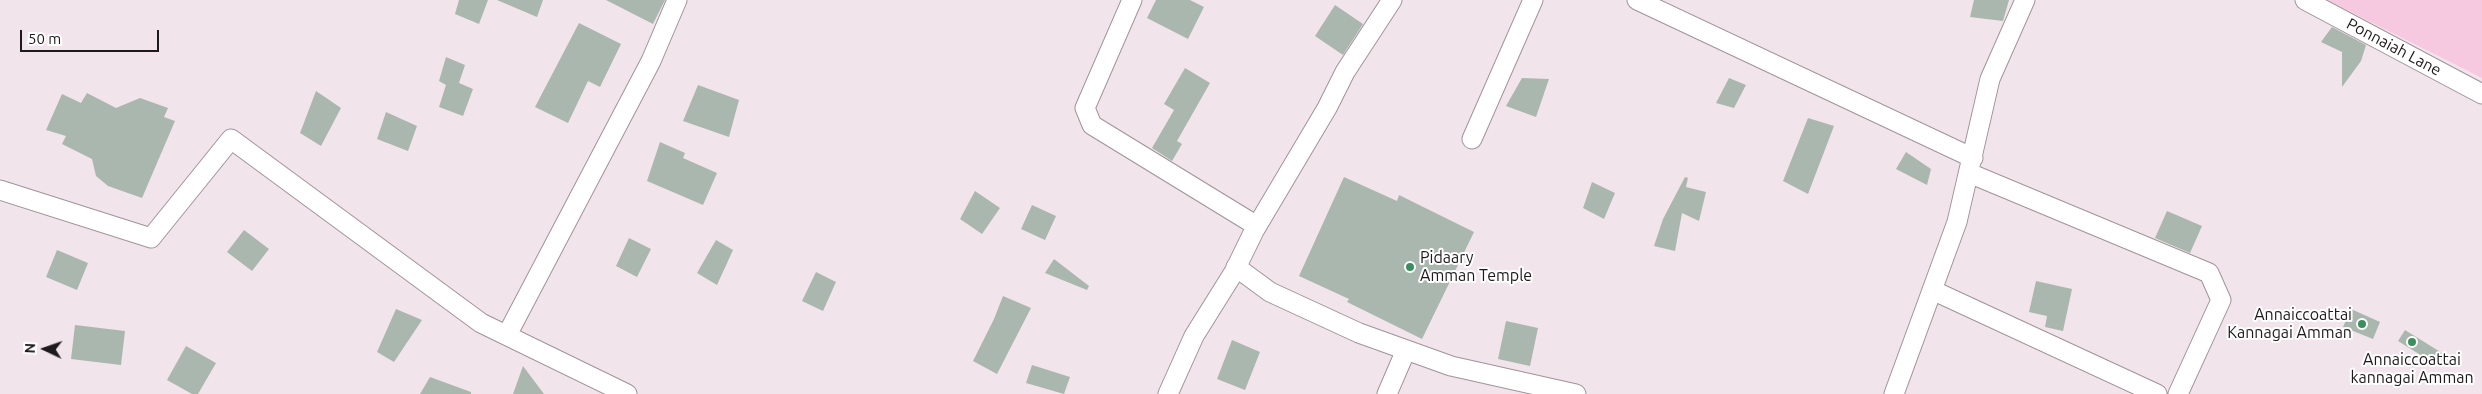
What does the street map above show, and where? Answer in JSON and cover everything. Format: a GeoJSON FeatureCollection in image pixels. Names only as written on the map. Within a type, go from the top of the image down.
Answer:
{"type":"FeatureCollection","features":[{"type":"Feature","properties":{"kind":"street"},"geometry":{"type":"LineString","coordinates":[[507,335],[651,61],[677,0]]}},
{"type":"Feature","properties":{"kind":"street"},"geometry":{"type":"LineString","coordinates":[[1132,0],[1085,108],[1092,124],[1257,226]]}},
{"type":"Feature","properties":{"kind":"street"},"geometry":{"type":"LineString","coordinates":[[1168,394],[1194,336],[1236,267],[1257,226],[1327,108],[1345,72],[1392,0]]}},
{"type":"Feature","properties":{"kind":"street"},"geometry":{"type":"LineString","coordinates":[[1472,139],[1532,0]]}},
{"type":"Feature","properties":{"kind":"street"},"geometry":{"type":"LineString","coordinates":[[1637,0],[1971,166],[2209,273],[2222,300],[2178,394]]}},
{"type":"Feature","properties":{"kind":"street"},"geometry":{"type":"LineString","coordinates":[[1894,394],[1957,222],[1990,79],[2024,0]]}},
{"type":"Feature","properties":{"kind":"street","name":"Ponnaiah Lane"},"geometry":{"type":"LineString","coordinates":[[2305,0],[2482,94]]}},
{"type":"Feature","properties":{"kind":"street"},"geometry":{"type":"LineString","coordinates":[[0,190],[150,238],[231,139],[481,323],[627,394]]}},
{"type":"Feature","properties":{"kind":"street"},"geometry":{"type":"LineString","coordinates":[[1236,267],[1270,292],[1359,333],[1451,366],[1576,394]]}},
{"type":"Feature","properties":{"kind":"street"},"geometry":{"type":"LineString","coordinates":[[1932,290],[2157,394]]}},
{"type":"Feature","properties":{"kind":"street"},"geometry":{"type":"LineString","coordinates":[[1387,394],[1406,350]]}},
{"type":"Feature","properties":{"kind":"shaded area"},"geometry":{"type":"Polygon","coordinates":[[[2327,0],[2482,0],[2482,78],[2327,0]]]}},
{"type":"Feature","properties":{"kind":"building"},"geometry":{"type":"Polygon","coordinates":[[[459,0],[488,0],[479,24],[455,14],[459,0]]]}},
{"type":"Feature","properties":{"kind":"building"},"geometry":{"type":"Polygon","coordinates":[[[497,0],[543,0],[537,17],[497,0]]]}},
{"type":"Feature","properties":{"kind":"building"},"geometry":{"type":"Polygon","coordinates":[[[606,0],[665,0],[653,24],[606,0]]]}},
{"type":"Feature","properties":{"kind":"building"},"geometry":{"type":"Polygon","coordinates":[[[1156,0],[1190,0],[1204,7],[1188,39],[1147,18],[1156,0]]]}},
{"type":"Feature","properties":{"kind":"building"},"geometry":{"type":"Polygon","coordinates":[[[1974,0],[2009,0],[2003,21],[1970,17],[1974,0]]]}},
{"type":"Feature","properties":{"kind":"building"},"geometry":{"type":"Polygon","coordinates":[[[1335,5],[1363,24],[1343,55],[1315,36],[1335,5]]]}},
{"type":"Feature","properties":{"kind":"building"},"geometry":{"type":"Polygon","coordinates":[[[579,23],[621,44],[600,87],[588,81],[568,123],[535,107],[579,23]]]}},
{"type":"Feature","properties":{"kind":"building"},"geometry":{"type":"Polygon","coordinates":[[[2332,27],[2366,45],[2361,61],[2342,87],[2342,52],[2321,42],[2332,27]]]}},
{"type":"Feature","properties":{"kind":"building"},"geometry":{"type":"Polygon","coordinates":[[[446,57],[465,65],[459,83],[473,89],[463,116],[439,107],[446,85],[439,81],[446,57]]]}},
{"type":"Feature","properties":{"kind":"building"},"geometry":{"type":"Polygon","coordinates":[[[1185,68],[1210,83],[1177,141],[1182,144],[1172,161],[1152,148],[1174,110],[1164,104],[1185,68]]]}},
{"type":"Feature","properties":{"kind":"building"},"geometry":{"type":"Polygon","coordinates":[[[1522,78],[1549,79],[1536,117],[1506,106],[1522,78]]]}},
{"type":"Feature","properties":{"kind":"building"},"geometry":{"type":"Polygon","coordinates":[[[1729,78],[1746,85],[1734,108],[1716,103],[1729,78]]]}},
{"type":"Feature","properties":{"kind":"building"},"geometry":{"type":"Polygon","coordinates":[[[698,85],[739,100],[729,137],[683,121],[698,85]]]}},
{"type":"Feature","properties":{"kind":"building"},"geometry":{"type":"Polygon","coordinates":[[[316,91],[341,108],[321,146],[300,133],[316,91]]]}},
{"type":"Feature","properties":{"kind":"building"},"geometry":{"type":"Polygon","coordinates":[[[87,93],[116,108],[140,98],[168,108],[164,117],[175,121],[142,198],[108,186],[96,176],[92,159],[62,144],[66,136],[46,130],[62,94],[81,103],[87,93]]]}},
{"type":"Feature","properties":{"kind":"building"},"geometry":{"type":"Polygon","coordinates":[[[386,112],[417,126],[408,151],[377,139],[386,112]]]}},
{"type":"Feature","properties":{"kind":"building"},"geometry":{"type":"Polygon","coordinates":[[[1808,118],[1834,126],[1808,194],[1783,181],[1808,118]]]}},
{"type":"Feature","properties":{"kind":"building"},"geometry":{"type":"Polygon","coordinates":[[[660,142],[685,153],[683,158],[717,173],[703,205],[647,181],[660,142]]]}},
{"type":"Feature","properties":{"kind":"building"},"geometry":{"type":"Polygon","coordinates":[[[1906,152],[1931,169],[1927,185],[1896,169],[1906,152]]]}},
{"type":"Feature","properties":{"kind":"building","name":"Pidaary Amman Temple"},"geometry":{"type":"Polygon","coordinates":[[[1344,177],[1397,201],[1399,195],[1474,232],[1422,339],[1347,302],[1349,299],[1299,276],[1344,177]]]}},
{"type":"Feature","properties":{"kind":"building"},"geometry":{"type":"Polygon","coordinates":[[[1685,177],[1688,178],[1686,187],[1706,192],[1699,221],[1682,213],[1675,251],[1654,246],[1663,219],[1685,177]]]}},
{"type":"Feature","properties":{"kind":"building"},"geometry":{"type":"Polygon","coordinates":[[[1592,182],[1615,193],[1604,219],[1583,208],[1592,182]]]}},
{"type":"Feature","properties":{"kind":"building"},"geometry":{"type":"Polygon","coordinates":[[[975,191],[1000,208],[982,234],[960,219],[975,191]]]}},
{"type":"Feature","properties":{"kind":"building"},"geometry":{"type":"Polygon","coordinates":[[[1032,205],[1056,216],[1045,240],[1021,229],[1032,205]]]}},
{"type":"Feature","properties":{"kind":"building"},"geometry":{"type":"Polygon","coordinates":[[[2167,211],[2202,226],[2190,253],[2155,238],[2167,211]]]}},
{"type":"Feature","properties":{"kind":"building"},"geometry":{"type":"Polygon","coordinates":[[[244,230],[269,249],[252,271],[227,252],[244,230]]]}},
{"type":"Feature","properties":{"kind":"building"},"geometry":{"type":"Polygon","coordinates":[[[629,238],[651,249],[637,277],[616,266],[629,238]]]}},
{"type":"Feature","properties":{"kind":"building"},"geometry":{"type":"Polygon","coordinates":[[[716,240],[733,250],[717,285],[697,273],[716,240]]]}},
{"type":"Feature","properties":{"kind":"building"},"geometry":{"type":"Polygon","coordinates":[[[57,250],[88,263],[77,290],[46,277],[57,250]]]}},
{"type":"Feature","properties":{"kind":"building"},"geometry":{"type":"Polygon","coordinates":[[[1054,259],[1089,286],[1087,290],[1045,273],[1054,259]]]}},
{"type":"Feature","properties":{"kind":"building"},"geometry":{"type":"Polygon","coordinates":[[[816,272],[836,282],[823,311],[802,301],[816,272]]]}},
{"type":"Feature","properties":{"kind":"building"},"geometry":{"type":"Polygon","coordinates":[[[2036,281],[2072,289],[2063,331],[2045,327],[2047,316],[2029,312],[2036,281]]]}},
{"type":"Feature","properties":{"kind":"building"},"geometry":{"type":"Polygon","coordinates":[[[1003,296],[1031,308],[997,374],[973,361],[1003,296]]]}},
{"type":"Feature","properties":{"kind":"building"},"geometry":{"type":"Polygon","coordinates":[[[396,309],[422,320],[394,362],[377,352],[396,309]]]}},
{"type":"Feature","properties":{"kind":"building","name":"Annaiccoattai Kannagai Amman"},"geometry":{"type":"Polygon","coordinates":[[[2351,309],[2380,322],[2373,339],[2343,327],[2351,309]]]}},
{"type":"Feature","properties":{"kind":"building"},"geometry":{"type":"Polygon","coordinates":[[[1506,321],[1538,328],[1530,366],[1498,359],[1506,321]]]}},
{"type":"Feature","properties":{"kind":"building"},"geometry":{"type":"Polygon","coordinates":[[[75,325],[125,331],[121,365],[71,359],[75,325]]]}},
{"type":"Feature","properties":{"kind":"building"},"geometry":{"type":"Polygon","coordinates":[[[2405,330],[2442,353],[2435,364],[2398,341],[2405,330]]]}},
{"type":"Feature","properties":{"kind":"building"},"geometry":{"type":"Polygon","coordinates":[[[1232,340],[1260,352],[1245,390],[1217,379],[1232,340]]]}},
{"type":"Feature","properties":{"kind":"building"},"geometry":{"type":"Polygon","coordinates":[[[186,346],[216,363],[198,394],[192,394],[167,380],[186,346]]]}},
{"type":"Feature","properties":{"kind":"building"},"geometry":{"type":"Polygon","coordinates":[[[1032,365],[1070,377],[1064,394],[1026,383],[1032,365]]]}},
{"type":"Feature","properties":{"kind":"building"},"geometry":{"type":"Polygon","coordinates":[[[523,366],[544,394],[513,394],[523,366]]]}},
{"type":"Feature","properties":{"kind":"building"},"geometry":{"type":"Polygon","coordinates":[[[430,377],[471,392],[471,394],[420,394],[430,377]]]}},
{"type":"Feature","properties":{"kind":"place","name":"Pidaary Amman Temple"},"geometry":{"type":"Point","coordinates":[1410,267]}},
{"type":"Feature","properties":{"kind":"place","name":"Annaiccoattai Kannagai Amman"},"geometry":{"type":"Point","coordinates":[2362,324]}},
{"type":"Feature","properties":{"kind":"place","name":"Annaiccoattai kannagai Amman"},"geometry":{"type":"Point","coordinates":[2412,342]}}]}
